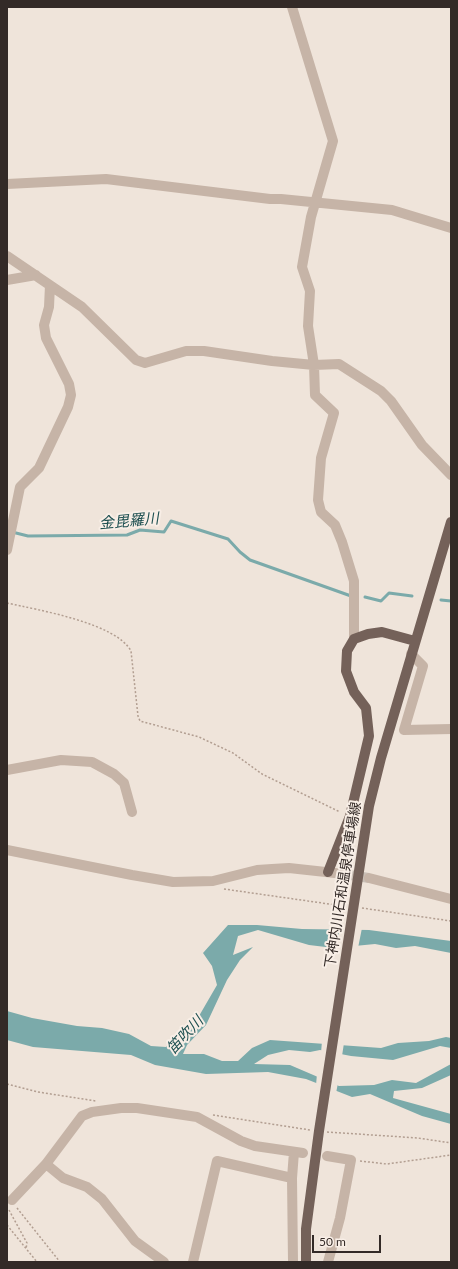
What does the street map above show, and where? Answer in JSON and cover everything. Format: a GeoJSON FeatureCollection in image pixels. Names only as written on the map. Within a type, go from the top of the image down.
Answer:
{"type":"FeatureCollection","features":[{"type":"Feature","properties":{"kind":"main road","name":"下神内川石和温泉停車場線"},"geometry":{"type":"LineString","coordinates":[[306,1262],[306,1229],[369,806],[411,654],[451,522]]}},
{"type":"Feature","properties":{"kind":"main road"},"geometry":{"type":"LineString","coordinates":[[328,872],[350,816],[369,736],[366,708],[354,692],[346,671],[348,651],[354,639],[368,634],[382,632],[415,641]]}},
{"type":"Feature","properties":{"kind":"street"},"geometry":{"type":"LineString","coordinates":[[292,7],[333,141],[314,203],[302,267],[310,291],[308,326],[314,365],[316,395],[334,413],[321,458],[318,500],[320,512],[334,525],[342,542],[354,581],[354,639]]}},
{"type":"Feature","properties":{"kind":"street"},"geometry":{"type":"LineString","coordinates":[[7,184],[106,179],[314,203],[392,210],[451,228]]}},
{"type":"Feature","properties":{"kind":"street"},"geometry":{"type":"LineString","coordinates":[[7,256],[82,308],[136,360],[145,362],[186,351],[314,365],[339,364],[381,391],[391,401],[422,445],[451,475]]}},
{"type":"Feature","properties":{"kind":"street"},"geometry":{"type":"LineString","coordinates":[[7,280],[36,276]]}},
{"type":"Feature","properties":{"kind":"street"},"geometry":{"type":"LineString","coordinates":[[7,550],[20,487],[39,468],[68,408],[71,395],[69,384],[46,338],[44,325],[49,307],[50,285]]}},
{"type":"Feature","properties":{"kind":"street"},"geometry":{"type":"LineString","coordinates":[[411,654],[423,666],[404,730],[451,729]]}},
{"type":"Feature","properties":{"kind":"street"},"geometry":{"type":"LineString","coordinates":[[7,770],[61,760],[92,762],[114,774],[124,784],[132,812]]}},
{"type":"Feature","properties":{"kind":"street"},"geometry":{"type":"LineString","coordinates":[[7,850],[173,882],[213,881],[257,870],[272,869],[344,874]]}},
{"type":"Feature","properties":{"kind":"street"},"geometry":{"type":"LineString","coordinates":[[369,878],[451,899]]}},
{"type":"Feature","properties":{"kind":"street"},"geometry":{"type":"LineString","coordinates":[[10,1204],[46,1164],[82,1116],[92,1112],[121,1108],[137,1108],[197,1117],[241,1141],[261,1147],[299,1153],[292,1178],[293,1262]]}},
{"type":"Feature","properties":{"kind":"street"},"geometry":{"type":"LineString","coordinates":[[327,1156],[351,1160],[340,1218],[328,1262]]}},
{"type":"Feature","properties":{"kind":"street"},"geometry":{"type":"LineString","coordinates":[[193,1262],[217,1161],[292,1178]]}},
{"type":"Feature","properties":{"kind":"street"},"geometry":{"type":"LineString","coordinates":[[46,1164],[63,1178],[87,1186],[102,1199],[135,1241],[164,1262]]}},
{"type":"Feature","properties":{"kind":"path"},"geometry":{"type":"LineString","coordinates":[[7,603],[77,619],[96,626],[127,644],[131,651],[138,716],[140,721],[199,738],[233,753],[262,774],[350,816]]}},
{"type":"Feature","properties":{"kind":"path"},"geometry":{"type":"LineString","coordinates":[[219,888],[451,921]]}},
{"type":"Feature","properties":{"kind":"path"},"geometry":{"type":"LineString","coordinates":[[7,1084],[38,1092],[99,1102]]}},
{"type":"Feature","properties":{"kind":"path"},"geometry":{"type":"LineString","coordinates":[[197,1117],[222,1115],[320,1129],[418,1138],[451,1143]]}},
{"type":"Feature","properties":{"kind":"path"},"geometry":{"type":"LineString","coordinates":[[351,1160],[387,1164],[451,1155]]}},
{"type":"Feature","properties":{"kind":"path"},"geometry":{"type":"LineString","coordinates":[[10,1204],[27,1243],[26,1249]]}},
{"type":"Feature","properties":{"kind":"path"},"geometry":{"type":"LineString","coordinates":[[10,1204],[60,1262]]}},
{"type":"Feature","properties":{"kind":"path"},"geometry":{"type":"LineString","coordinates":[[7,1225],[37,1262]]}},
{"type":"Feature","properties":{"kind":"water","name":"笛吹川"},"geometry":{"type":"Polygon","coordinates":[[[228,925],[257,925],[302,929],[369,930],[451,941],[451,953],[415,946],[396,948],[375,944],[334,948],[309,945],[258,930],[238,936],[233,955],[253,947],[240,960],[227,980],[206,1025],[187,1045],[183,1054],[204,1054],[222,1061],[238,1061],[252,1048],[270,1040],[381,1048],[398,1043],[429,1041],[446,1037],[451,1038],[451,1048],[440,1046],[393,1060],[351,1056],[320,1050],[310,1052],[289,1050],[268,1055],[254,1064],[290,1065],[339,1086],[374,1085],[392,1080],[416,1083],[451,1064],[451,1075],[422,1088],[394,1091],[393,1098],[451,1114],[451,1124],[422,1116],[370,1094],[352,1097],[306,1079],[268,1072],[206,1074],[155,1065],[131,1055],[33,1047],[7,1040],[7,1011],[32,1018],[77,1026],[102,1028],[129,1034],[151,1046],[166,1047],[199,1016],[217,985],[212,966],[203,953],[228,925]]]}},
{"type":"Feature","properties":{"kind":"pier"},"geometry":{"type":"Polygon","coordinates":[[[340,927],[362,928],[358,948],[336,949],[340,927]]]}},
{"type":"Feature","properties":{"kind":"pier"},"geometry":{"type":"Polygon","coordinates":[[[322,1041],[344,1043],[342,1056],[321,1053],[322,1041]]]}},
{"type":"Feature","properties":{"kind":"pier"},"geometry":{"type":"Polygon","coordinates":[[[317,1074],[338,1083],[336,1093],[316,1085],[317,1074]]]}},
{"type":"Feature","properties":{"kind":"waterway","name":"金毘羅川"},"geometry":{"type":"LineString","coordinates":[[12,532],[28,536],[127,535],[140,530],[164,532],[171,521],[228,539],[250,560],[351,596]]}},
{"type":"Feature","properties":{"kind":"waterway","name":"金毘羅川"},"geometry":{"type":"LineString","coordinates":[[365,597],[381,601],[389,593],[412,596]]}},
{"type":"Feature","properties":{"kind":"waterway","name":"金毘羅川"},"geometry":{"type":"LineString","coordinates":[[441,600],[451,601]]}},
{"type":"Feature","properties":{"kind":"tunnel"},"geometry":{"type":"LineString","coordinates":[[344,874],[369,878]]}}]}
